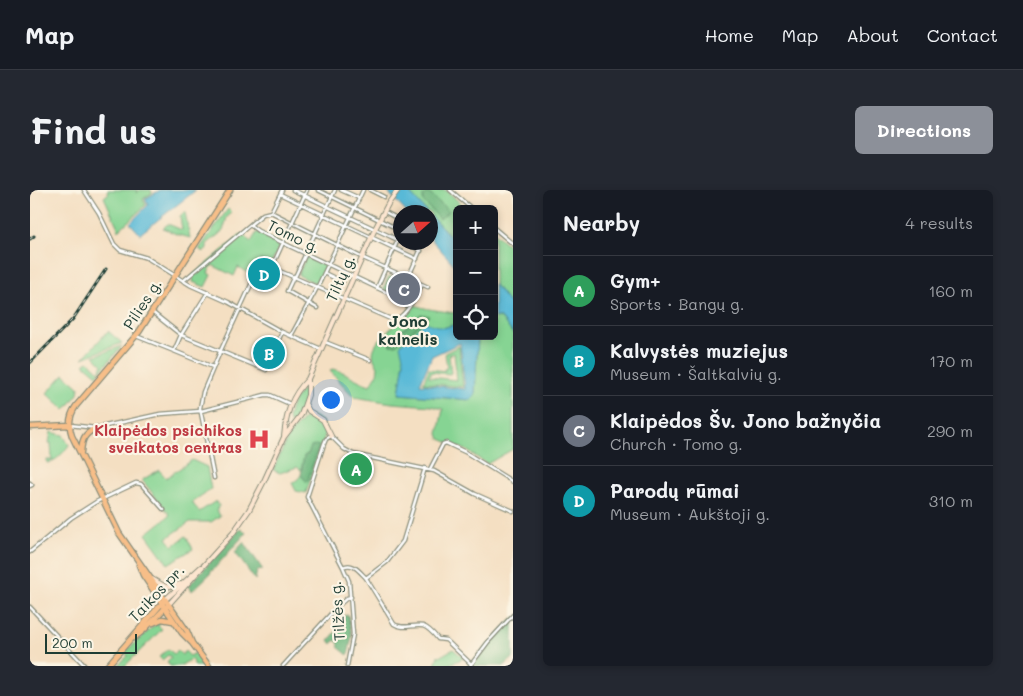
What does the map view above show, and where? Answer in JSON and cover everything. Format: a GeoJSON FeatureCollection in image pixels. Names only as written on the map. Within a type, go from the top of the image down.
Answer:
{"type":"FeatureCollection","features":[{"type":"Feature","properties":{"kind":"main road","name":"Pilies g."},"geometry":{"type":"LineString","coordinates":[[69,425],[70,415],[74,409],[136,336],[230,190]]}},
{"type":"Feature","properties":{"kind":"main road"},"geometry":{"type":"LineString","coordinates":[[30,427],[69,425],[72,436],[119,533],[152,579],[176,624],[209,666]]}},
{"type":"Feature","properties":{"kind":"main road"},"geometry":{"type":"LineString","coordinates":[[81,454],[82,441],[85,434],[96,428]]}},
{"type":"Feature","properties":{"kind":"main road"},"geometry":{"type":"LineString","coordinates":[[137,560],[143,575],[164,601]]}},
{"type":"Feature","properties":{"kind":"main road","name":"Taikos pr."},"geometry":{"type":"LineString","coordinates":[[106,666],[164,601]]}},
{"type":"Feature","properties":{"kind":"main road"},"geometry":{"type":"LineString","coordinates":[[167,606],[187,631],[192,643]]}},
{"type":"Feature","properties":{"kind":"main road","name":"Taikos pr."},"geometry":{"type":"LineString","coordinates":[[130,640],[149,625],[167,606]]}},
{"type":"Feature","properties":{"kind":"main road"},"geometry":{"type":"LineString","coordinates":[[149,625],[162,619],[169,619],[176,624]]}},
{"type":"Feature","properties":{"kind":"street"},"geometry":{"type":"LineString","coordinates":[[84,190],[117,247],[123,251],[147,258],[183,281],[208,292],[290,336],[321,349]]}},
{"type":"Feature","properties":{"kind":"street"},"geometry":{"type":"LineString","coordinates":[[183,281],[268,211],[282,190]]}},
{"type":"Feature","properties":{"kind":"street"},"geometry":{"type":"LineString","coordinates":[[292,190],[393,237]]}},
{"type":"Feature","properties":{"kind":"street"},"geometry":{"type":"LineString","coordinates":[[272,267],[307,190]]}},
{"type":"Feature","properties":{"kind":"street"},"geometry":{"type":"LineString","coordinates":[[318,190],[393,227]]}},
{"type":"Feature","properties":{"kind":"street"},"geometry":{"type":"LineString","coordinates":[[317,308],[287,291],[335,190]]}},
{"type":"Feature","properties":{"kind":"street"},"geometry":{"type":"LineString","coordinates":[[341,190],[359,198]]}},
{"type":"Feature","properties":{"kind":"street"},"geometry":{"type":"LineString","coordinates":[[290,336],[328,265],[362,190]]}},
{"type":"Feature","properties":{"kind":"street"},"geometry":{"type":"LineString","coordinates":[[370,190],[384,197]]}},
{"type":"Feature","properties":{"kind":"street","name":"Tiltų g."},"geometry":{"type":"LineString","coordinates":[[290,404],[308,379],[370,238],[398,190]]}},
{"type":"Feature","properties":{"kind":"street"},"geometry":{"type":"LineString","coordinates":[[450,190],[467,205]]}},
{"type":"Feature","properties":{"kind":"street"},"geometry":{"type":"LineString","coordinates":[[280,194],[393,249]]}},
{"type":"Feature","properties":{"kind":"street"},"geometry":{"type":"LineString","coordinates":[[268,211],[361,258],[428,287]]}},
{"type":"Feature","properties":{"kind":"street"},"geometry":{"type":"LineString","coordinates":[[387,213],[393,216]]}},
{"type":"Feature","properties":{"kind":"street","name":"Tomo g."},"geometry":{"type":"LineString","coordinates":[[250,225],[258,231],[411,304]]}},
{"type":"Feature","properties":{"kind":"street"},"geometry":{"type":"LineString","coordinates":[[498,231],[513,244]]}},
{"type":"Feature","properties":{"kind":"street"},"geometry":{"type":"LineString","coordinates":[[377,288],[394,250]]}},
{"type":"Feature","properties":{"kind":"street"},"geometry":{"type":"LineString","coordinates":[[396,250],[417,259]]}},
{"type":"Feature","properties":{"kind":"street"},"geometry":{"type":"LineString","coordinates":[[408,278],[421,251]]}},
{"type":"Feature","properties":{"kind":"street"},"geometry":{"type":"LineString","coordinates":[[214,478],[201,411],[203,392],[261,263],[393,320],[399,318],[411,304],[422,285]]}},
{"type":"Feature","properties":{"kind":"street"},"geometry":{"type":"LineString","coordinates":[[324,273],[343,282]]}},
{"type":"Feature","properties":{"kind":"street"},"geometry":{"type":"LineString","coordinates":[[174,352],[181,336],[208,292]]}},
{"type":"Feature","properties":{"kind":"street"},"geometry":{"type":"LineString","coordinates":[[152,312],[181,336],[266,370],[282,332]]}},
{"type":"Feature","properties":{"kind":"street"},"geometry":{"type":"LineString","coordinates":[[136,336],[213,367]]}},
{"type":"Feature","properties":{"kind":"street"},"geometry":{"type":"LineString","coordinates":[[324,342],[370,360]]}},
{"type":"Feature","properties":{"kind":"street","name":"Tiltų g."},"geometry":{"type":"LineString","coordinates":[[302,415],[308,395],[308,379]]}},
{"type":"Feature","properties":{"kind":"street"},"geometry":{"type":"LineString","coordinates":[[299,390],[305,390],[308,395]]}},
{"type":"Feature","properties":{"kind":"street"},"geometry":{"type":"LineString","coordinates":[[69,425],[96,428],[160,414],[201,411],[265,395],[270,395],[290,404]]}},
{"type":"Feature","properties":{"kind":"street","name":"Taikos pr."},"geometry":{"type":"LineString","coordinates":[[284,437],[290,404]]}},
{"type":"Feature","properties":{"kind":"street"},"geometry":{"type":"LineString","coordinates":[[306,405],[309,411],[323,420],[331,436],[344,449],[358,456],[430,469],[475,494],[513,511]]}},
{"type":"Feature","properties":{"kind":"street"},"geometry":{"type":"LineString","coordinates":[[302,415],[314,414]]}},
{"type":"Feature","properties":{"kind":"street","name":"Taikos pr."},"geometry":{"type":"LineString","coordinates":[[164,601],[220,548],[242,521],[264,481],[284,437],[302,415]]}},
{"type":"Feature","properties":{"kind":"street"},"geometry":{"type":"LineString","coordinates":[[286,420],[290,425],[295,424]]}},
{"type":"Feature","properties":{"kind":"street","name":"Tilžės g."},"geometry":{"type":"LineString","coordinates":[[331,436],[326,439],[307,497],[343,566],[348,581],[353,634],[347,666]]}},
{"type":"Feature","properties":{"kind":"street"},"geometry":{"type":"LineString","coordinates":[[430,469],[443,444],[446,444],[465,452],[513,482]]}},
{"type":"Feature","properties":{"kind":"street"},"geometry":{"type":"LineString","coordinates":[[366,578],[387,562],[402,541],[425,468]]}},
{"type":"Feature","properties":{"kind":"street"},"geometry":{"type":"LineString","coordinates":[[30,552],[71,518],[102,498],[136,483],[141,484],[164,510]]}},
{"type":"Feature","properties":{"kind":"street","name":"Taikos pr."},"geometry":{"type":"LineString","coordinates":[[167,606],[203,565]]}},
{"type":"Feature","properties":{"kind":"street"},"geometry":{"type":"LineString","coordinates":[[343,566],[352,565],[366,578],[394,624],[404,627],[424,626],[438,639],[446,640],[471,665],[513,614]]}},
{"type":"Feature","properties":{"kind":"street"},"geometry":{"type":"LineString","coordinates":[[152,579],[166,587],[182,583]]}},
{"type":"Feature","properties":{"kind":"street"},"geometry":{"type":"LineString","coordinates":[[284,666],[338,606],[351,597]]}},
{"type":"Feature","properties":{"kind":"street"},"geometry":{"type":"LineString","coordinates":[[30,607],[85,666]]}},
{"type":"Feature","properties":{"kind":"green space"},"geometry":{"type":"Polygon","coordinates":[[[107,190],[137,190],[136,193],[140,190],[151,190],[152,193],[143,199],[146,205],[119,230],[104,197],[109,193],[107,190]]]}},
{"type":"Feature","properties":{"kind":"green space"},"geometry":{"type":"Polygon","coordinates":[[[407,190],[446,190],[463,205],[453,205],[453,239],[438,223],[438,205],[421,205],[407,190]]]}},
{"type":"Feature","properties":{"kind":"green space"},"geometry":{"type":"Polygon","coordinates":[[[427,193],[431,195],[449,211],[440,219],[438,217],[438,205],[427,205],[423,201],[423,196],[427,193]]]}},
{"type":"Feature","properties":{"kind":"green space"},"geometry":{"type":"Polygon","coordinates":[[[228,209],[232,213],[227,217],[223,231],[207,244],[207,249],[203,252],[199,249],[228,209]]]}},
{"type":"Feature","properties":{"kind":"green space"},"geometry":{"type":"Polygon","coordinates":[[[185,212],[190,238],[163,228],[168,224],[182,230],[180,216],[185,212]]]}},
{"type":"Feature","properties":{"kind":"green space"},"geometry":{"type":"Polygon","coordinates":[[[257,232],[281,244],[271,263],[260,260],[253,276],[238,267],[234,276],[212,265],[208,273],[211,275],[205,287],[193,282],[194,274],[242,234],[251,242],[257,232]]]}},
{"type":"Feature","properties":{"kind":"green space"},"geometry":{"type":"Polygon","coordinates":[[[498,236],[513,249],[513,308],[498,289],[498,236]]]}},
{"type":"Feature","properties":{"kind":"green space"},"geometry":{"type":"Polygon","coordinates":[[[306,257],[326,265],[317,284],[298,275],[306,257]]]}},
{"type":"Feature","properties":{"kind":"green space"},"geometry":{"type":"Polygon","coordinates":[[[389,276],[416,287],[410,301],[383,289],[389,276]]]}},
{"type":"Feature","properties":{"kind":"green space"},"geometry":{"type":"Polygon","coordinates":[[[413,304],[422,308],[453,313],[453,325],[443,328],[425,323],[404,361],[399,394],[470,400],[475,394],[478,340],[498,340],[498,317],[502,319],[513,334],[513,449],[487,464],[466,450],[440,439],[438,434],[443,409],[432,406],[392,403],[354,397],[330,371],[332,369],[337,370],[370,385],[377,375],[378,366],[373,352],[375,346],[413,304]],[[421,314],[389,341],[391,345],[396,344],[428,316],[421,314]]]}},
{"type":"Feature","properties":{"kind":"green space"},"geometry":{"type":"Polygon","coordinates":[[[421,314],[429,316],[396,345],[391,345],[389,341],[421,314]]]}},
{"type":"Feature","properties":{"kind":"green space"},"geometry":{"type":"Polygon","coordinates":[[[108,331],[122,343],[83,358],[108,331]]]}},
{"type":"Feature","properties":{"kind":"green space"},"geometry":{"type":"Polygon","coordinates":[[[122,346],[97,375],[84,364],[88,361],[99,371],[103,365],[94,356],[122,346]]]}},
{"type":"Feature","properties":{"kind":"green space"},"geometry":{"type":"Polygon","coordinates":[[[459,346],[463,387],[423,383],[429,369],[445,371],[444,369],[447,368],[445,353],[459,346]],[[454,353],[449,355],[450,374],[431,372],[429,377],[457,380],[454,353]]]}},
{"type":"Feature","properties":{"kind":"green space"},"geometry":{"type":"Polygon","coordinates":[[[64,374],[79,387],[78,394],[65,410],[47,393],[64,374]]]}},
{"type":"Feature","properties":{"kind":"green space"},"geometry":{"type":"Polygon","coordinates":[[[303,390],[306,392],[306,396],[300,413],[290,423],[288,419],[294,399],[303,390]]]}},
{"type":"Feature","properties":{"kind":"green space"},"geometry":{"type":"Polygon","coordinates":[[[307,415],[314,416],[322,421],[326,432],[306,493],[296,491],[292,483],[301,475],[307,482],[319,446],[304,456],[301,470],[297,467],[280,473],[273,470],[289,435],[307,415]]]}},
{"type":"Feature","properties":{"kind":"green space"},"geometry":{"type":"Polygon","coordinates":[[[51,432],[63,435],[69,445],[57,459],[47,463],[47,460],[52,460],[51,443],[49,443],[51,432]]]}},
{"type":"Feature","properties":{"kind":"green space"},"geometry":{"type":"Polygon","coordinates":[[[319,446],[307,482],[301,475],[304,456],[308,454],[311,447],[319,446]]]}},
{"type":"Feature","properties":{"kind":"green space"},"geometry":{"type":"Polygon","coordinates":[[[192,460],[207,467],[211,489],[192,502],[199,512],[216,501],[219,506],[217,510],[220,516],[211,522],[190,522],[167,538],[173,546],[186,536],[193,549],[168,564],[146,534],[170,515],[142,480],[159,470],[166,478],[192,460]]]}},
{"type":"Feature","properties":{"kind":"green space"},"geometry":{"type":"Polygon","coordinates":[[[241,528],[246,533],[211,570],[211,573],[192,591],[189,585],[241,528]]]}},
{"type":"Feature","properties":{"kind":"green space"},"geometry":{"type":"Polygon","coordinates":[[[244,542],[263,570],[257,571],[255,580],[235,552],[244,542]]]}},
{"type":"Feature","properties":{"kind":"green space"},"geometry":{"type":"Polygon","coordinates":[[[348,615],[352,636],[348,655],[338,647],[339,644],[335,640],[332,644],[329,640],[344,623],[343,616],[348,615]]]}},
{"type":"Feature","properties":{"kind":"green space"},"geometry":{"type":"Polygon","coordinates":[[[513,618],[513,658],[504,666],[471,666],[513,618]]]}},
{"type":"Feature","properties":{"kind":"green space"},"geometry":{"type":"Polygon","coordinates":[[[163,620],[158,626],[162,629],[125,666],[117,666],[128,656],[125,652],[157,623],[163,620]]]}},
{"type":"Feature","properties":{"kind":"green space"},"geometry":{"type":"Polygon","coordinates":[[[168,649],[174,654],[178,651],[182,655],[185,651],[190,656],[195,653],[205,666],[195,666],[191,659],[180,666],[170,666],[167,662],[171,657],[168,655],[162,660],[159,657],[168,649]]]}},
{"type":"Feature","properties":{"kind":"green space"},"geometry":{"type":"Polygon","coordinates":[[[453,649],[464,658],[445,666],[435,666],[438,655],[439,657],[453,649]]]}},
{"type":"Feature","properties":{"kind":"water"},"geometry":{"type":"Polygon","coordinates":[[[160,190],[196,190],[140,234],[130,223],[148,205],[145,199],[160,190]]]}},
{"type":"Feature","properties":{"kind":"water"},"geometry":{"type":"Polygon","coordinates":[[[386,190],[407,190],[421,205],[400,205],[386,190]]]}},
{"type":"Feature","properties":{"kind":"water"},"geometry":{"type":"Polygon","coordinates":[[[438,223],[453,239],[453,264],[438,247],[438,223]]]}},
{"type":"Feature","properties":{"kind":"water"},"geometry":{"type":"Polygon","coordinates":[[[498,289],[513,308],[513,334],[502,319],[498,317],[498,289]]]}},
{"type":"Feature","properties":{"kind":"water"},"geometry":{"type":"Polygon","coordinates":[[[425,322],[443,328],[453,325],[453,340],[478,340],[475,394],[471,400],[399,394],[404,361],[400,345],[425,322]],[[460,343],[432,356],[420,384],[465,389],[460,343]]]}},
{"type":"Feature","properties":{"kind":"railway"},"geometry":{"type":"LineString","coordinates":[[30,239],[34,236]]}},
{"type":"Feature","properties":{"kind":"railway"},"geometry":{"type":"LineString","coordinates":[[30,363],[73,319],[106,269]]}},
{"type":"Feature","properties":{"kind":"place","name":"Parodų rūmai"},"geometry":{"type":"Point","coordinates":[264,274]}},
{"type":"Feature","properties":{"kind":"place","name":"Klaipėdos Šv. Jono bažnyčia"},"geometry":{"type":"Point","coordinates":[404,289]}},
{"type":"Feature","properties":{"kind":"place","name":"Kalvystės muziejus"},"geometry":{"type":"Point","coordinates":[269,353]}},
{"type":"Feature","properties":{"kind":"place","name":"Klaipėdos psichikos sveikatos centras"},"geometry":{"type":"Point","coordinates":[259,439]}},
{"type":"Feature","properties":{"kind":"place","name":"Gym+"},"geometry":{"type":"Point","coordinates":[356,469]}},
{"type":"Feature","properties":{"kind":"district","name":"Jono kalnelis"},"geometry":{"type":"Point","coordinates":[408,329]}}]}
